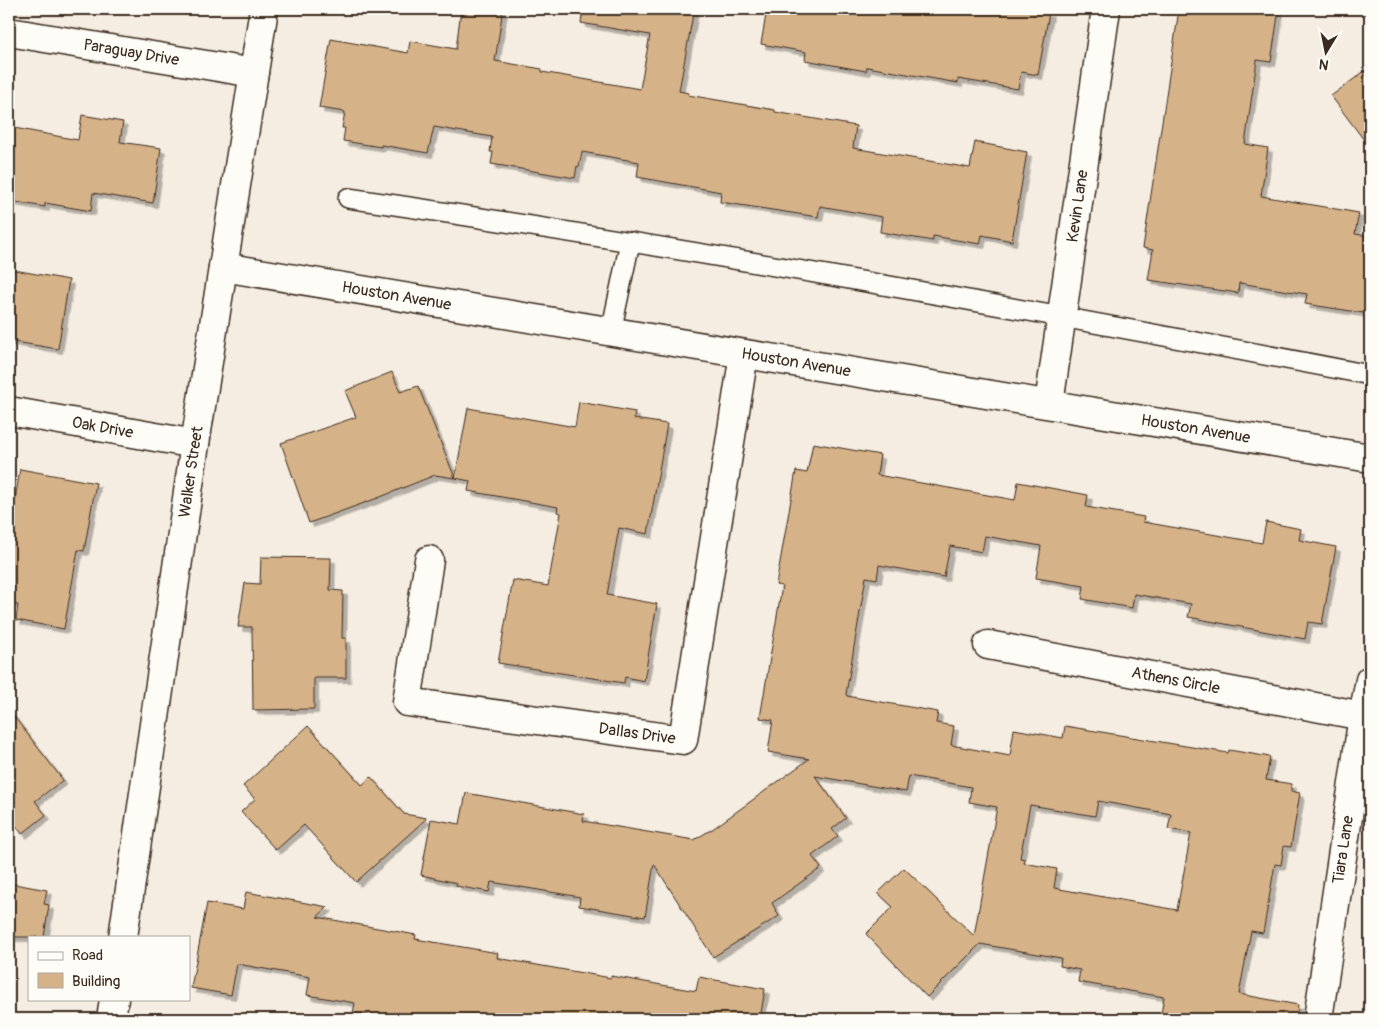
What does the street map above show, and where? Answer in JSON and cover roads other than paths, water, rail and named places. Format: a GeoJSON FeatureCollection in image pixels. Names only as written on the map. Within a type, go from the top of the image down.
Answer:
{"type":"FeatureCollection","features":[{"type":"Feature","properties":{"kind":"street","name":"Walker Street"},"geometry":{"type":"LineString","coordinates":[[123,936],[195,444],[264,9]]}},
{"type":"Feature","properties":{"kind":"street","name":"Kevin Lane"},"geometry":{"type":"LineString","coordinates":[[1049,404],[1106,9]]}},
{"type":"Feature","properties":{"kind":"street","name":"Paraguay Drive"},"geometry":{"type":"LineString","coordinates":[[9,32],[254,73]]}},
{"type":"Feature","properties":{"kind":"street","name":"Houston Avenue"},"geometry":{"type":"LineString","coordinates":[[223,267],[1370,458]]}},
{"type":"Feature","properties":{"kind":"street","name":"Dallas Drive"},"geometry":{"type":"LineString","coordinates":[[429,560],[407,702],[683,740],[744,354]]}},
{"type":"Feature","properties":{"kind":"street","name":"Oak Drive"},"geometry":{"type":"LineString","coordinates":[[9,410],[195,444]]}},
{"type":"Feature","properties":{"kind":"street","name":"Athens Circle"},"geometry":{"type":"LineString","coordinates":[[988,644],[1363,716]]}},
{"type":"Feature","properties":{"kind":"street","name":"Tiara Lane"},"geometry":{"type":"LineString","coordinates":[[1318,1019],[1370,680]]}},
{"type":"Feature","properties":{"kind":"street"},"geometry":{"type":"LineString","coordinates":[[111,1019],[114,1000]]}},
{"type":"Feature","properties":{"kind":"lane"},"geometry":{"type":"LineString","coordinates":[[348,198],[535,225],[1062,316],[1370,375]]}},
{"type":"Feature","properties":{"kind":"lane"},"geometry":{"type":"LineString","coordinates":[[611,332],[630,242]]}}]}
